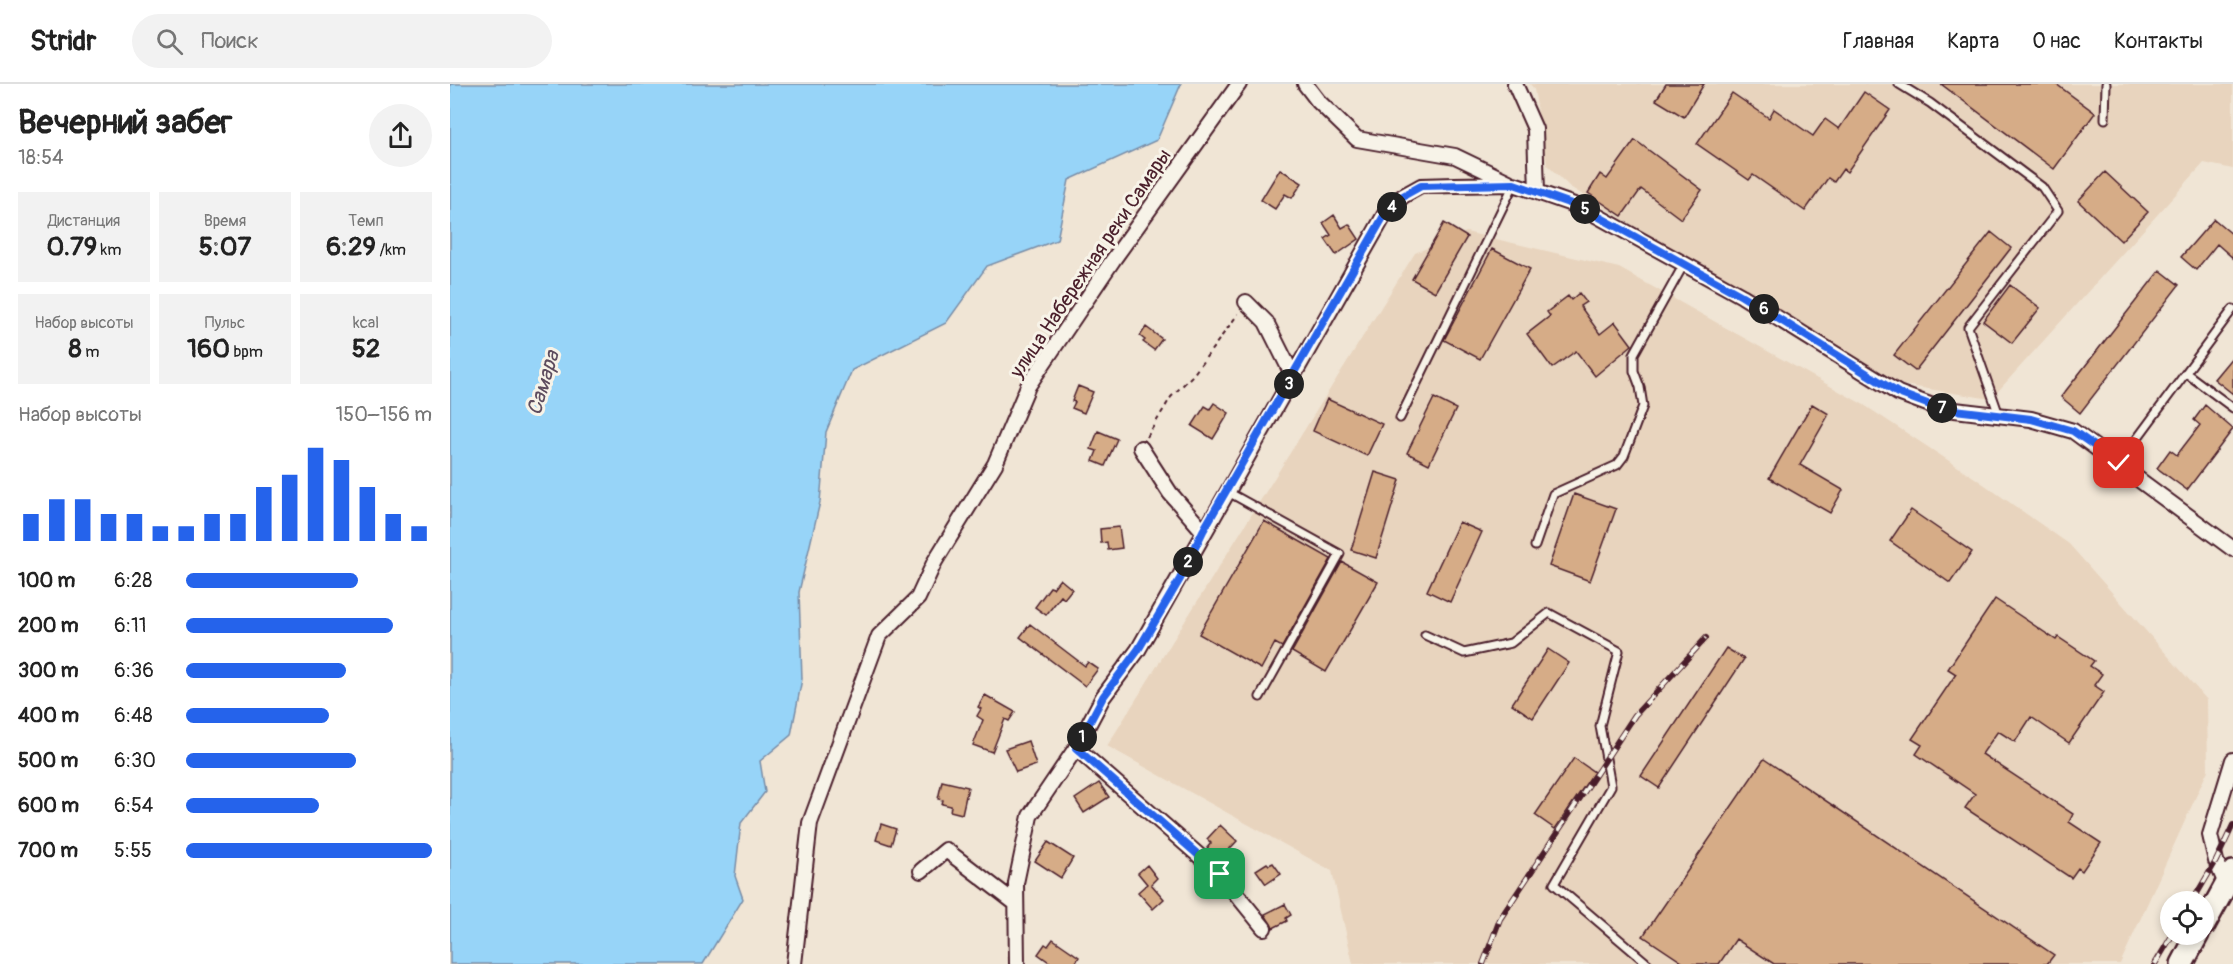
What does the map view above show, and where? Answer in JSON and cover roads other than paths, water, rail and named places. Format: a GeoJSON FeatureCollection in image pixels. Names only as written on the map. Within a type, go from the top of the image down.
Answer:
{"type":"FeatureCollection","features":[{"type":"Feature","properties":{"kind":"main road"},"geometry":{"type":"LineString","coordinates":[[2214,907],[2230,878]]}},
{"type":"Feature","properties":{"kind":"main road"},"geometry":{"type":"LineString","coordinates":[[2182,964],[2192,945]]}},
{"type":"Feature","properties":{"kind":"street","name":"улица Набережная реки Самары"},"geometry":{"type":"LineString","coordinates":[[794,964],[810,823],[879,636],[918,598],[935,561],[995,464],[1028,386],[1113,260],[1239,84]]}},
{"type":"Feature","properties":{"kind":"street"},"geometry":{"type":"LineString","coordinates":[[1305,84],[1318,101],[1356,139],[1455,156],[1514,184],[1583,208],[1742,296],[1898,393],[1938,408],[2031,419],[2073,431],[2233,549]]}},
{"type":"Feature","properties":{"kind":"street"},"geometry":{"type":"LineString","coordinates":[[1515,84],[1535,129],[1537,192]]}},
{"type":"Feature","properties":{"kind":"street"},"geometry":{"type":"LineString","coordinates":[[1017,964],[1014,902],[1030,816],[1076,748],[1103,697],[1138,650],[1180,579],[1203,531],[1228,492],[1385,214],[1403,196],[1421,186],[1514,184]]}},
{"type":"Feature","properties":{"kind":"street"},"geometry":{"type":"LineString","coordinates":[[1246,302],[1266,322],[1293,376]]}},
{"type":"Feature","properties":{"kind":"street"},"geometry":{"type":"LineString","coordinates":[[1141,448],[1170,493],[1203,531]]}},
{"type":"Feature","properties":{"kind":"street"},"geometry":{"type":"LineString","coordinates":[[1076,748],[1220,874],[1264,928]]}},
{"type":"Feature","properties":{"kind":"street"},"geometry":{"type":"LineString","coordinates":[[2230,878],[2216,861],[2210,835],[2233,760]]}},
{"type":"Feature","properties":{"kind":"street"},"geometry":{"type":"LineString","coordinates":[[921,871],[946,850],[1014,902]]}},
{"type":"Feature","properties":{"kind":"lane"},"geometry":{"type":"LineString","coordinates":[[1899,84],[1930,103],[2042,187],[2058,211],[1968,327],[1999,415]]}},
{"type":"Feature","properties":{"kind":"lane"},"geometry":{"type":"LineString","coordinates":[[2105,119],[2106,84]]}},
{"type":"Feature","properties":{"kind":"lane"},"geometry":{"type":"LineString","coordinates":[[1400,418],[1514,184]]}},
{"type":"Feature","properties":{"kind":"lane"},"geometry":{"type":"LineString","coordinates":[[1535,546],[1553,494],[1617,465],[1624,456],[1643,406],[1640,387],[1634,371],[1634,354],[1684,264]]}},
{"type":"Feature","properties":{"kind":"lane"},"geometry":{"type":"LineString","coordinates":[[2119,463],[2233,309]]}},
{"type":"Feature","properties":{"kind":"lane"},"geometry":{"type":"LineString","coordinates":[[2186,373],[2233,408]]}},
{"type":"Feature","properties":{"kind":"lane"},"geometry":{"type":"LineString","coordinates":[[1228,492],[1340,554],[1260,697]]}},
{"type":"Feature","properties":{"kind":"lane"},"geometry":{"type":"LineString","coordinates":[[1425,635],[1464,653],[1511,643],[1549,614],[1619,651],[1600,726],[1611,786],[1554,884],[1648,964]]}},
{"type":"Feature","properties":{"kind":"water","name":"Самара"},"geometry":{"type":"Polygon","coordinates":[[[450,84],[1181,84],[1157,140],[1069,180],[1057,240],[987,266],[946,323],[852,370],[826,432],[820,502],[799,592],[802,679],[791,735],[760,761],[765,792],[741,823],[735,876],[743,899],[703,964],[450,964],[450,84]]]}},
{"type":"Feature","properties":{"kind":"railway"},"geometry":{"type":"LineString","coordinates":[[1483,964],[1500,919],[1635,715],[1706,638]]}},
{"type":"Feature","properties":{"kind":"railway"},"geometry":{"type":"LineString","coordinates":[[2198,891],[2233,825]]}},
{"type":"Feature","properties":{"kind":"railway"},"geometry":{"type":"LineString","coordinates":[[2155,964],[2166,945]]}}]}
